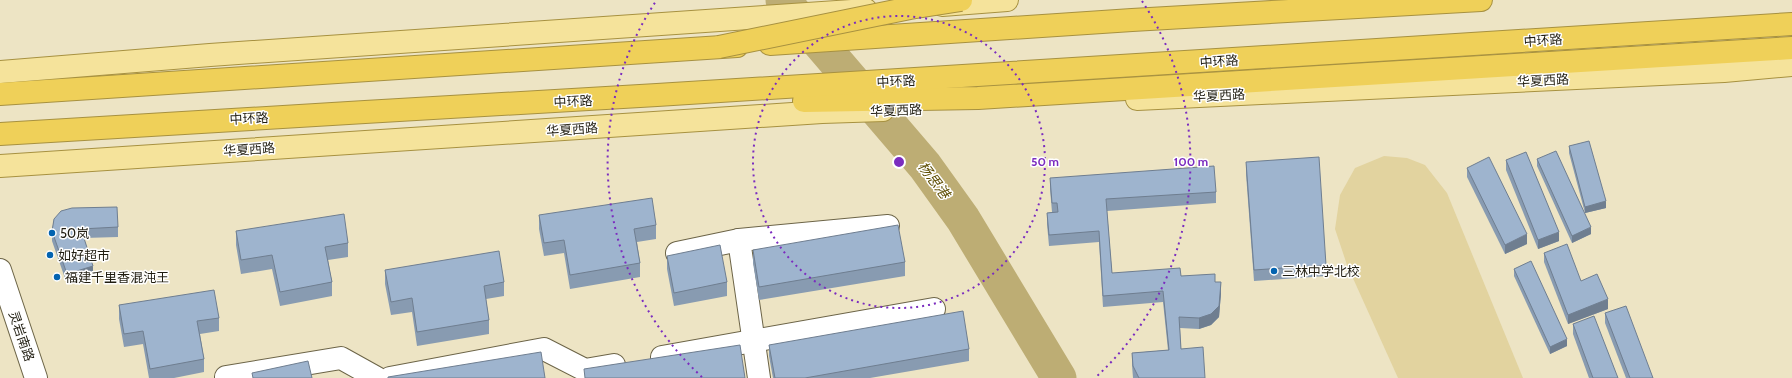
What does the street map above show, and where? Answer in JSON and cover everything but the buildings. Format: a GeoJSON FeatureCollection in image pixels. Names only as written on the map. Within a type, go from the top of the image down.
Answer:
{"type":"FeatureCollection","features":[{"type":"Feature","properties":{"kind":"highway"},"geometry":{"type":"LineString","coordinates":[[0,94],[1140,20],[1481,0]]}},
{"type":"Feature","properties":{"kind":"highway"},"geometry":{"type":"LineString","coordinates":[[719,47],[910,8],[955,1]]}},
{"type":"Feature","properties":{"kind":"highway","name":"中环路"},"geometry":{"type":"LineString","coordinates":[[0,134],[1097,69],[1792,24]]}},
{"type":"Feature","properties":{"kind":"highway"},"geometry":{"type":"LineString","coordinates":[[494,105],[978,98],[1792,48]]}},
{"type":"Feature","properties":{"kind":"main road"},"geometry":{"type":"LineString","coordinates":[[0,72],[218,55],[850,11],[955,1],[1007,0]]}},
{"type":"Feature","properties":{"kind":"main road","name":"华夏西路"},"geometry":{"type":"LineString","coordinates":[[0,166],[822,112],[966,107],[1724,71],[1792,64]]}},
{"type":"Feature","properties":{"kind":"street"},"geometry":{"type":"LineString","coordinates":[[677,253],[739,240],[888,226]]}},
{"type":"Feature","properties":{"kind":"street"},"geometry":{"type":"LineString","coordinates":[[739,240],[759,378]]}},
{"type":"Feature","properties":{"kind":"street","name":"灵岩南路"},"geometry":{"type":"LineString","coordinates":[[0,270],[36,378]]}},
{"type":"Feature","properties":{"kind":"street"},"geometry":{"type":"LineString","coordinates":[[390,378],[544,349],[585,370],[754,342],[934,309]]}},
{"type":"Feature","properties":{"kind":"street"},"geometry":{"type":"LineString","coordinates":[[226,377],[342,358],[377,378]]}},
{"type":"Feature","properties":{"kind":"shaded area"},"geometry":{"type":"Polygon","coordinates":[[[1384,156],[1407,158],[1425,165],[1447,193],[1523,378],[1398,378],[1347,265],[1335,229],[1340,195],[1355,168],[1384,156]]]}},
{"type":"Feature","properties":{"kind":"waterway","name":"杨思港"},"geometry":{"type":"LineString","coordinates":[[783,0],[925,166],[963,219],[1059,378]]}},
{"type":"Feature","properties":{"kind":"place","name":"50岚"},"geometry":{"type":"Point","coordinates":[52,233]}},
{"type":"Feature","properties":{"kind":"place","name":"如好超市"},"geometry":{"type":"Point","coordinates":[50,255]}},
{"type":"Feature","properties":{"kind":"place","name":"三林中学北校"},"geometry":{"type":"Point","coordinates":[1274,271]}},
{"type":"Feature","properties":{"kind":"place","name":"福建千里香混沌王"},"geometry":{"type":"Point","coordinates":[57,277]}}]}
